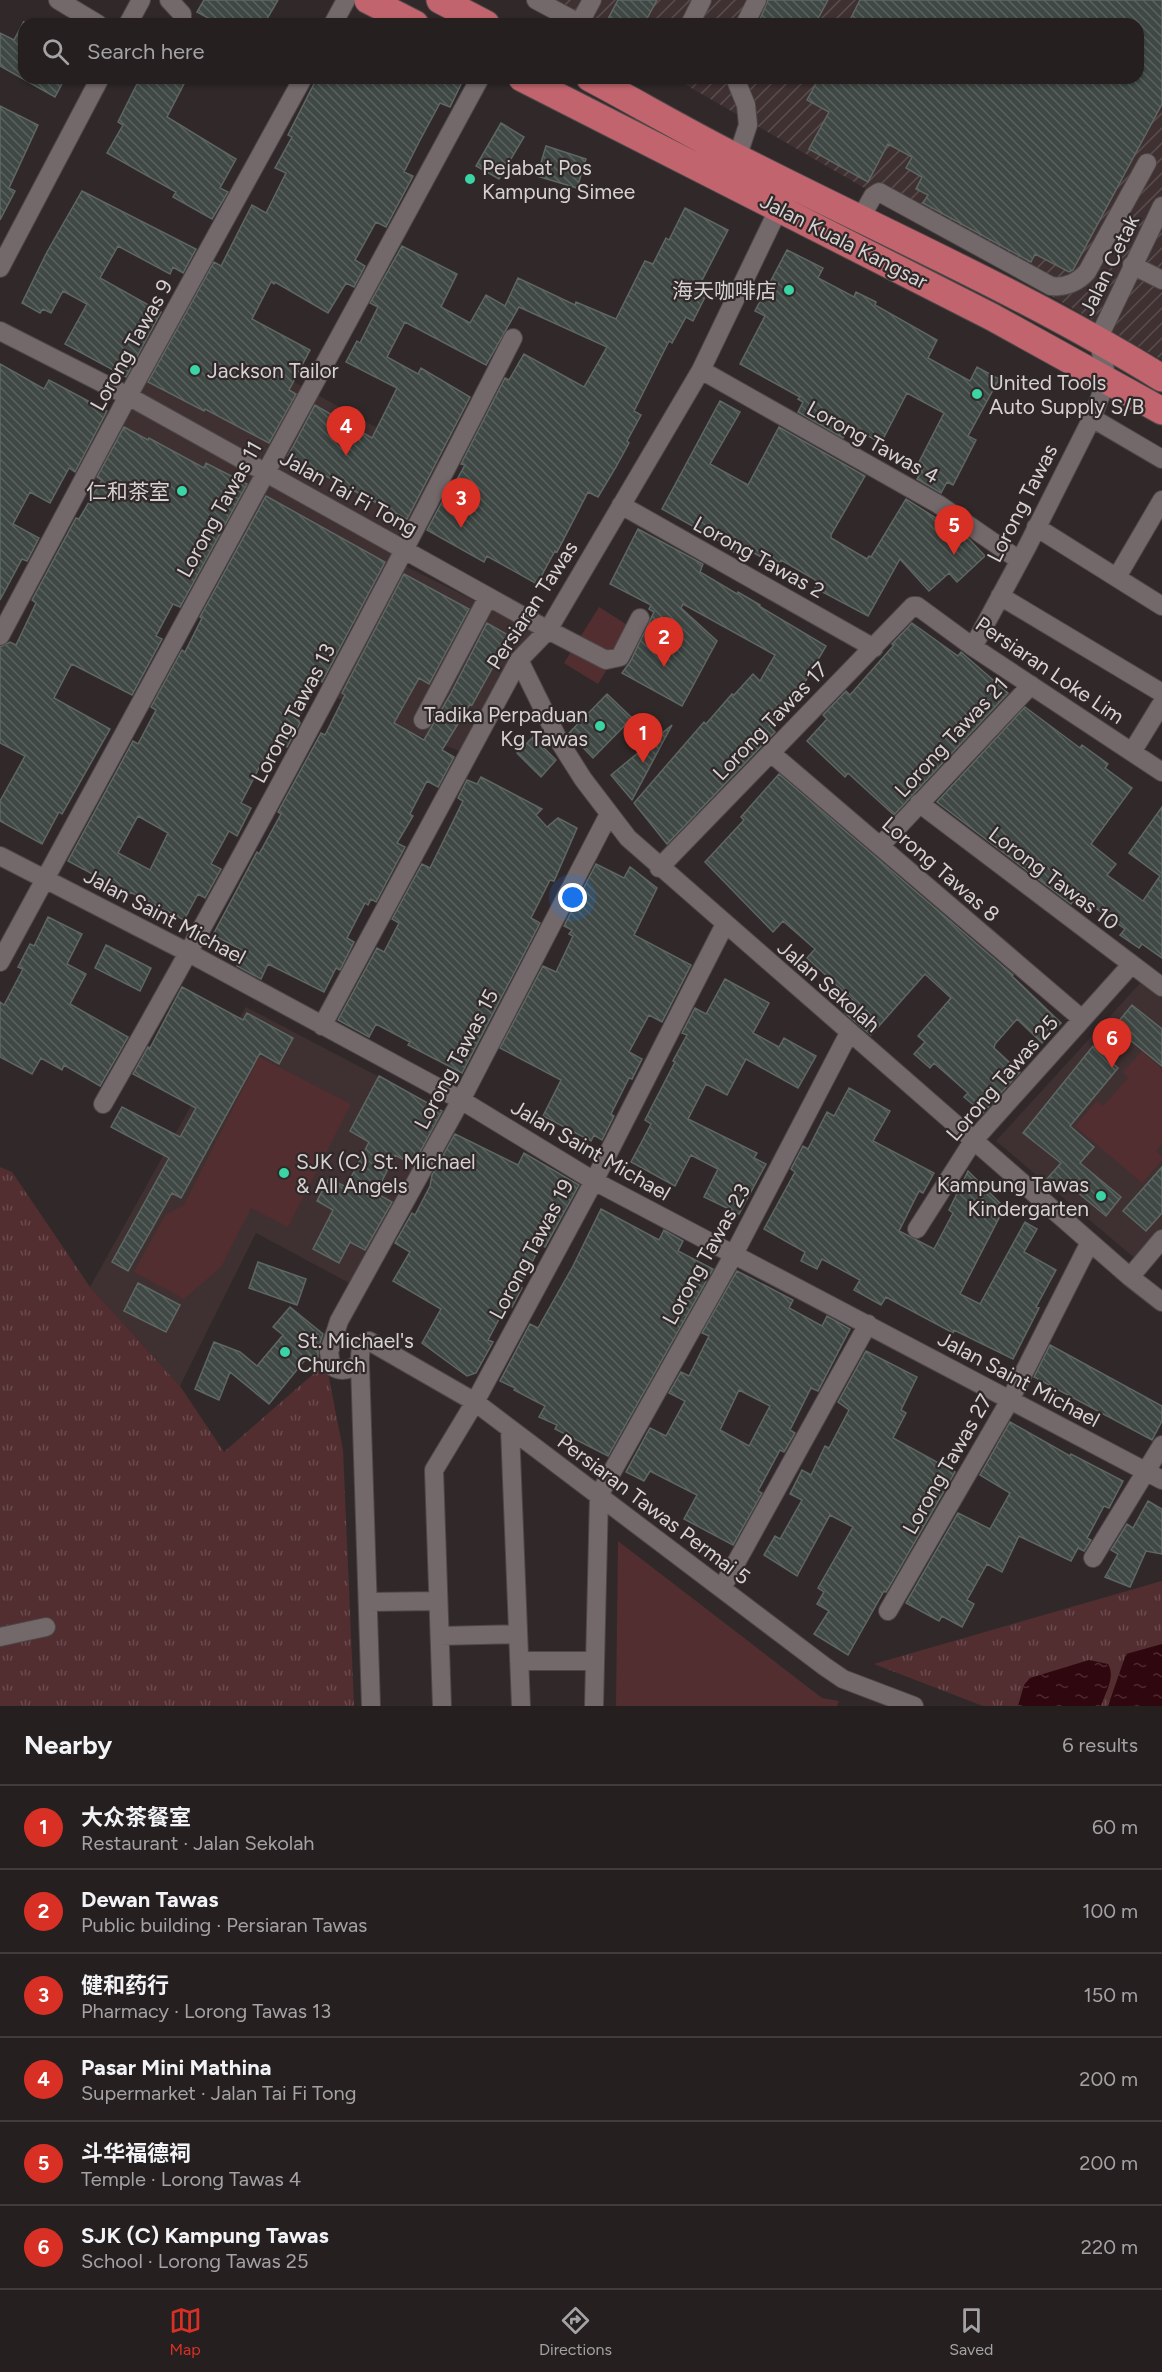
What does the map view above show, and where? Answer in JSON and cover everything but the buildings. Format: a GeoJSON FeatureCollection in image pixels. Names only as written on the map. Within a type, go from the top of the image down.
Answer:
{"type":"FeatureCollection","features":[{"type":"Feature","properties":{"kind":"highway"},"geometry":{"type":"LineString","coordinates":[[368,0],[403,18]]}},
{"type":"Feature","properties":{"kind":"highway"},"geometry":{"type":"LineString","coordinates":[[440,0],[474,18]]}},
{"type":"Feature","properties":{"kind":"highway","name":"Jalan Kuala Kangsar"},"geometry":{"type":"LineString","coordinates":[[534,84],[992,317],[1162,411]]}},
{"type":"Feature","properties":{"kind":"highway","name":"Jalan Kuala Kangsar"},"geometry":{"type":"LineString","coordinates":[[604,84],[737,158],[1013,293],[1098,339],[1162,378]]}},
{"type":"Feature","properties":{"kind":"street"},"geometry":{"type":"LineString","coordinates":[[58,0],[88,18]]}},
{"type":"Feature","properties":{"kind":"street"},"geometry":{"type":"LineString","coordinates":[[131,18],[141,0]]}},
{"type":"Feature","properties":{"kind":"street"},"geometry":{"type":"LineString","coordinates":[[169,0],[182,14],[182,18]]}},
{"type":"Feature","properties":{"kind":"street"},"geometry":{"type":"LineString","coordinates":[[336,18],[346,0]]}},
{"type":"Feature","properties":{"kind":"street"},"geometry":{"type":"LineString","coordinates":[[536,0],[570,18]]}},
{"type":"Feature","properties":{"kind":"street"},"geometry":{"type":"LineString","coordinates":[[582,18],[592,0]]}},
{"type":"Feature","properties":{"kind":"street"},"geometry":{"type":"LineString","coordinates":[[693,18],[702,0]]}},
{"type":"Feature","properties":{"kind":"street"},"geometry":{"type":"LineString","coordinates":[[748,18],[757,0]]}},
{"type":"Feature","properties":{"kind":"street"},"geometry":{"type":"LineString","coordinates":[[0,268],[97,84]]}},
{"type":"Feature","properties":{"kind":"street","name":"Lorong Tawas 9"},"geometry":{"type":"LineString","coordinates":[[0,636],[128,396],[300,84]]}},
{"type":"Feature","properties":{"kind":"street","name":"Lorong Tawas 11"},"geometry":{"type":"LineString","coordinates":[[0,962],[477,84]]}},
{"type":"Feature","properties":{"kind":"street"},"geometry":{"type":"LineString","coordinates":[[737,84],[746,105],[747,125],[737,158]]}},
{"type":"Feature","properties":{"kind":"street"},"geometry":{"type":"LineString","coordinates":[[860,219],[873,196],[879,192],[1051,286],[1063,286],[1078,280],[1087,272],[1147,163]]}},
{"type":"Feature","properties":{"kind":"street","name":"Jalan Cetak"},"geometry":{"type":"LineString","coordinates":[[1107,379],[1098,339],[1162,206]]}},
{"type":"Feature","properties":{"kind":"street","name":"Persiaran Tawas"},"geometry":{"type":"LineString","coordinates":[[322,1026],[519,660],[548,630],[701,370],[779,208]]}},
{"type":"Feature","properties":{"kind":"street"},"geometry":{"type":"LineString","coordinates":[[1132,265],[1162,280]]}},
{"type":"Feature","properties":{"kind":"street","name":"Jalan Tai Fi Tong"},"geometry":{"type":"LineString","coordinates":[[0,331],[128,396],[488,597],[606,660],[620,657],[640,618]]}},
{"type":"Feature","properties":{"kind":"street","name":"Lorong Tawas 13"},"geometry":{"type":"LineString","coordinates":[[103,1104],[189,953],[405,551],[513,338]]}},
{"type":"Feature","properties":{"kind":"street","name":"Lorong Tawas 4"},"geometry":{"type":"LineString","coordinates":[[701,370],[938,504],[1019,560]]}},
{"type":"Feature","properties":{"kind":"street","name":"Lorong Tawas"},"geometry":{"type":"LineString","coordinates":[[973,647],[1092,418],[1107,379]]}},
{"type":"Feature","properties":{"kind":"street"},"geometry":{"type":"LineString","coordinates":[[1092,418],[1162,459]]}},
{"type":"Feature","properties":{"kind":"street"},"geometry":{"type":"LineString","coordinates":[[1117,578],[1162,500]]}},
{"type":"Feature","properties":{"kind":"street","name":"Lorong Tawas 2"},"geometry":{"type":"LineString","coordinates":[[621,505],[874,648]]}},
{"type":"Feature","properties":{"kind":"street"},"geometry":{"type":"LineString","coordinates":[[1036,527],[1162,606]]}},
{"type":"Feature","properties":{"kind":"street"},"geometry":{"type":"LineString","coordinates":[[1000,596],[1162,693]]}},
{"type":"Feature","properties":{"kind":"street"},"geometry":{"type":"LineString","coordinates":[[423,720],[488,597]]}},
{"type":"Feature","properties":{"kind":"street","name":"Lorong Tawas 17"},"geometry":{"type":"LineString","coordinates":[[659,868],[913,606]]}},
{"type":"Feature","properties":{"kind":"street","name":"Persiaran Loke Lim"},"geometry":{"type":"LineString","coordinates":[[913,606],[917,606],[973,647],[1162,772]]}},
{"type":"Feature","properties":{"kind":"street","name":"Jalan Sekolah"},"geometry":{"type":"LineString","coordinates":[[519,660],[559,741],[628,838],[659,868],[973,1141],[1162,1302]]}},
{"type":"Feature","properties":{"kind":"street","name":"Lorong Tawas 21"},"geometry":{"type":"LineString","coordinates":[[880,846],[1031,685]]}},
{"type":"Feature","properties":{"kind":"street"},"geometry":{"type":"LineString","coordinates":[[1132,752],[1162,703]]}},
{"type":"Feature","properties":{"kind":"street","name":"Lorong Tawas 8"},"geometry":{"type":"LineString","coordinates":[[771,753],[1082,1019]]}},
{"type":"Feature","properties":{"kind":"street","name":"Lorong Tawas 10"},"geometry":{"type":"LineString","coordinates":[[920,803],[1162,987]]}},
{"type":"Feature","properties":{"kind":"street","name":"Lorong Tawas 15"},"geometry":{"type":"LineString","coordinates":[[360,1364],[342,1371],[331,1365],[329,1352],[339,1321],[461,1100],[609,814]]}},
{"type":"Feature","properties":{"kind":"street","name":"Jalan Saint Michael"},"geometry":{"type":"LineString","coordinates":[[0,856],[45,877],[189,953],[461,1100],[594,1181],[1162,1480]]}},
{"type":"Feature","properties":{"kind":"street","name":"Lorong Tawas 19"},"geometry":{"type":"LineString","coordinates":[[442,1706],[434,1470],[475,1402],[594,1181],[725,924]]}},
{"type":"Feature","properties":{"kind":"street","name":"Lorong Tawas 25"},"geometry":{"type":"LineString","coordinates":[[918,1229],[973,1141],[1131,965]]}},
{"type":"Feature","properties":{"kind":"street","name":"Lorong Tawas 23"},"geometry":{"type":"LineString","coordinates":[[599,1495],[734,1254],[849,1033]]}},
{"type":"Feature","properties":{"kind":"street"},"geometry":{"type":"LineString","coordinates":[[1130,1277],[1162,1239]]}},
{"type":"Feature","properties":{"kind":"street","name":"Lorong Tawas 27"},"geometry":{"type":"LineString","coordinates":[[888,1611],[1010,1400],[1090,1242]]}},
{"type":"Feature","properties":{"kind":"street"},"geometry":{"type":"LineString","coordinates":[[722,1588],[868,1324]]}},
{"type":"Feature","properties":{"kind":"street","name":"Persiaran Tawas Permai 5"},"geometry":{"type":"LineString","coordinates":[[360,1364],[362,1346],[369,1341],[475,1402],[843,1679],[914,1706]]}},
{"type":"Feature","properties":{"kind":"street"},"geometry":{"type":"LineString","coordinates":[[360,1364],[371,1706]]}},
{"type":"Feature","properties":{"kind":"street"},"geometry":{"type":"LineString","coordinates":[[510,1429],[521,1706]]}},
{"type":"Feature","properties":{"kind":"street"},"geometry":{"type":"LineString","coordinates":[[1094,1558],[1162,1444]]}},
{"type":"Feature","properties":{"kind":"street"},"geometry":{"type":"LineString","coordinates":[[594,1706],[599,1495]]}},
{"type":"Feature","properties":{"kind":"street"},"geometry":{"type":"LineString","coordinates":[[368,1602],[438,1601]]}},
{"type":"Feature","properties":{"kind":"street"},"geometry":{"type":"LineString","coordinates":[[0,1637],[46,1627]]}},
{"type":"Feature","properties":{"kind":"street"},"geometry":{"type":"LineString","coordinates":[[440,1636],[518,1634]]}},
{"type":"Feature","properties":{"kind":"street"},"geometry":{"type":"LineString","coordinates":[[519,1661],[595,1661]]}},
{"type":"Feature","properties":{"kind":"shaded area"},"geometry":{"type":"Polygon","coordinates":[[[538,0],[1162,0],[1162,360],[684,84],[1144,84],[1144,18],[570,18],[538,0]]]}},
{"type":"Feature","properties":{"kind":"shaded area"},"geometry":{"type":"Polygon","coordinates":[[[173,315],[448,467],[397,562],[535,631],[520,645],[462,752],[394,726],[332,695],[361,628],[86,475],[173,315]]]}},
{"type":"Feature","properties":{"kind":"shaded area"},"geometry":{"type":"Polygon","coordinates":[[[1143,980],[1162,994],[1162,1230],[1137,1260],[996,1141],[1143,980]]]}},
{"type":"Feature","properties":{"kind":"shaded area","name":"SJK (C) St. Michael & All Angels"},"geometry":{"type":"Polygon","coordinates":[[[246,1007],[448,1113],[351,1284],[256,1233],[180,1386],[90,1287],[246,1007]]]}},
{"type":"Feature","properties":{"kind":"green space"},"geometry":{"type":"Polygon","coordinates":[[[599,607],[632,628],[598,684],[564,663],[599,607]]]}},
{"type":"Feature","properties":{"kind":"green space"},"geometry":{"type":"Polygon","coordinates":[[[1142,1051],[1162,1069],[1162,1144],[1156,1151],[1162,1156],[1162,1160],[1142,1183],[1075,1126],[1097,1101],[1103,1106],[1128,1078],[1123,1072],[1142,1051]]]}},
{"type":"Feature","properties":{"kind":"green space"},"geometry":{"type":"Polygon","coordinates":[[[259,1057],[351,1104],[288,1227],[251,1208],[221,1267],[184,1299],[134,1272],[165,1215],[184,1205],[259,1057]]]}},
{"type":"Feature","properties":{"kind":"green space"},"geometry":{"type":"Polygon","coordinates":[[[0,1167],[12,1172],[90,1287],[180,1386],[224,1452],[326,1363],[343,1450],[354,1706],[0,1706],[0,1167]]]}},
{"type":"Feature","properties":{"kind":"green space"},"geometry":{"type":"Polygon","coordinates":[[[618,1541],[822,1698],[839,1701],[837,1706],[616,1706],[618,1541]]]}},
{"type":"Feature","properties":{"kind":"green space"},"geometry":{"type":"Polygon","coordinates":[[[1162,1581],[1162,1706],[983,1706],[874,1664],[1162,1581]]]}},
{"type":"Feature","properties":{"kind":"water"},"geometry":{"type":"Polygon","coordinates":[[[1162,1644],[1162,1706],[1108,1706],[1126,1654],[1162,1644]]]}},
{"type":"Feature","properties":{"kind":"water"},"geometry":{"type":"Polygon","coordinates":[[[1089,1660],[1108,1664],[1110,1669],[1110,1680],[1101,1706],[1018,1706],[1024,1685],[1030,1678],[1089,1660]]]}},
{"type":"Feature","properties":{"kind":"place","name":"Pejabat Pos Kampung Simee"},"geometry":{"type":"Point","coordinates":[470,179]}},
{"type":"Feature","properties":{"kind":"place","name":"海天咖啡店"},"geometry":{"type":"Point","coordinates":[789,290]}},
{"type":"Feature","properties":{"kind":"place","name":"Jackson Tailor"},"geometry":{"type":"Point","coordinates":[195,370]}},
{"type":"Feature","properties":{"kind":"place","name":"United Tools Auto Supply S/B"},"geometry":{"type":"Point","coordinates":[977,394]}},
{"type":"Feature","properties":{"kind":"place","name":"Pasar Mini Mathina"},"geometry":{"type":"Point","coordinates":[346,456]}},
{"type":"Feature","properties":{"kind":"place","name":"仁和茶室"},"geometry":{"type":"Point","coordinates":[182,491]}},
{"type":"Feature","properties":{"kind":"place","name":"健和药行"},"geometry":{"type":"Point","coordinates":[461,528]}},
{"type":"Feature","properties":{"kind":"place","name":"斗华福德祠"},"geometry":{"type":"Point","coordinates":[954,555]}},
{"type":"Feature","properties":{"kind":"place","name":"Dewan Tawas"},"geometry":{"type":"Point","coordinates":[664,667]}},
{"type":"Feature","properties":{"kind":"place","name":"Tadika Perpaduan Kg Tawas"},"geometry":{"type":"Point","coordinates":[600,726]}},
{"type":"Feature","properties":{"kind":"place","name":"大众茶餐室"},"geometry":{"type":"Point","coordinates":[643,763]}},
{"type":"Feature","properties":{"kind":"place","name":"SJK (C) Kampung Tawas"},"geometry":{"type":"Point","coordinates":[1112,1068]}},
{"type":"Feature","properties":{"kind":"place","name":"SJK (C) St. Michael & All Angels"},"geometry":{"type":"Point","coordinates":[284,1173]}},
{"type":"Feature","properties":{"kind":"place","name":"Kampung Tawas Kindergarten"},"geometry":{"type":"Point","coordinates":[1101,1196]}},
{"type":"Feature","properties":{"kind":"place","name":"St. Michael's Church"},"geometry":{"type":"Point","coordinates":[285,1352]}}]}
